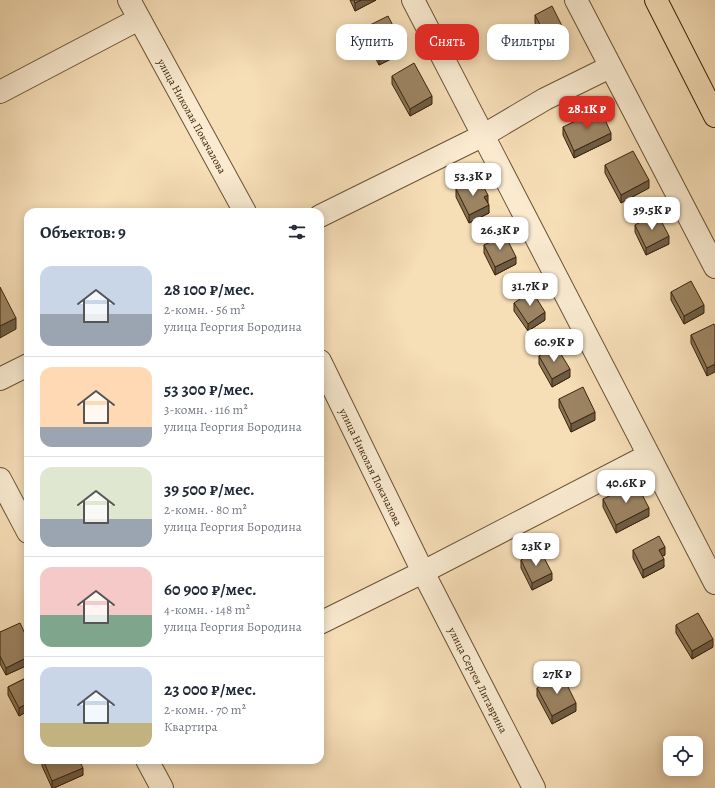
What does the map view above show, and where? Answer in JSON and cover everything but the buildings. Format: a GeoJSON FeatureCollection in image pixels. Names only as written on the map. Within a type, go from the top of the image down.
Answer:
{"type":"FeatureCollection","features":[{"type":"Feature","properties":{"kind":"main road"},"geometry":{"type":"LineString","coordinates":[[656,0],[715,116]]}},
{"type":"Feature","properties":{"kind":"street","name":"улица Николая Покачалова"},"geometry":{"type":"LineString","coordinates":[[129,0],[243,208]]}},
{"type":"Feature","properties":{"kind":"street"},"geometry":{"type":"LineString","coordinates":[[413,0],[484,135],[647,456],[715,583]]}},
{"type":"Feature","properties":{"kind":"street"},"geometry":{"type":"LineString","coordinates":[[576,0],[715,267]]}},
{"type":"Feature","properties":{"kind":"street"},"geometry":{"type":"LineString","coordinates":[[0,92],[139,19]]}},
{"type":"Feature","properties":{"kind":"street"},"geometry":{"type":"LineString","coordinates":[[324,214],[484,135],[545,99],[610,67]]}},
{"type":"Feature","properties":{"kind":"street"},"geometry":{"type":"LineString","coordinates":[[0,379],[24,367]]}},
{"type":"Feature","properties":{"kind":"street","name":"улица Николая Покачалова"},"geometry":{"type":"LineString","coordinates":[[324,369],[423,572]]}},
{"type":"Feature","properties":{"kind":"street"},"geometry":{"type":"LineString","coordinates":[[324,621],[423,572],[647,456]]}},
{"type":"Feature","properties":{"kind":"street"},"geometry":{"type":"LineString","coordinates":[[0,479],[24,524]]}},
{"type":"Feature","properties":{"kind":"street","name":"улица Сергея Литаврина"},"geometry":{"type":"LineString","coordinates":[[423,572],[534,788]]}},
{"type":"Feature","properties":{"kind":"street"},"geometry":{"type":"LineString","coordinates":[[149,764],[162,788]]}}]}
